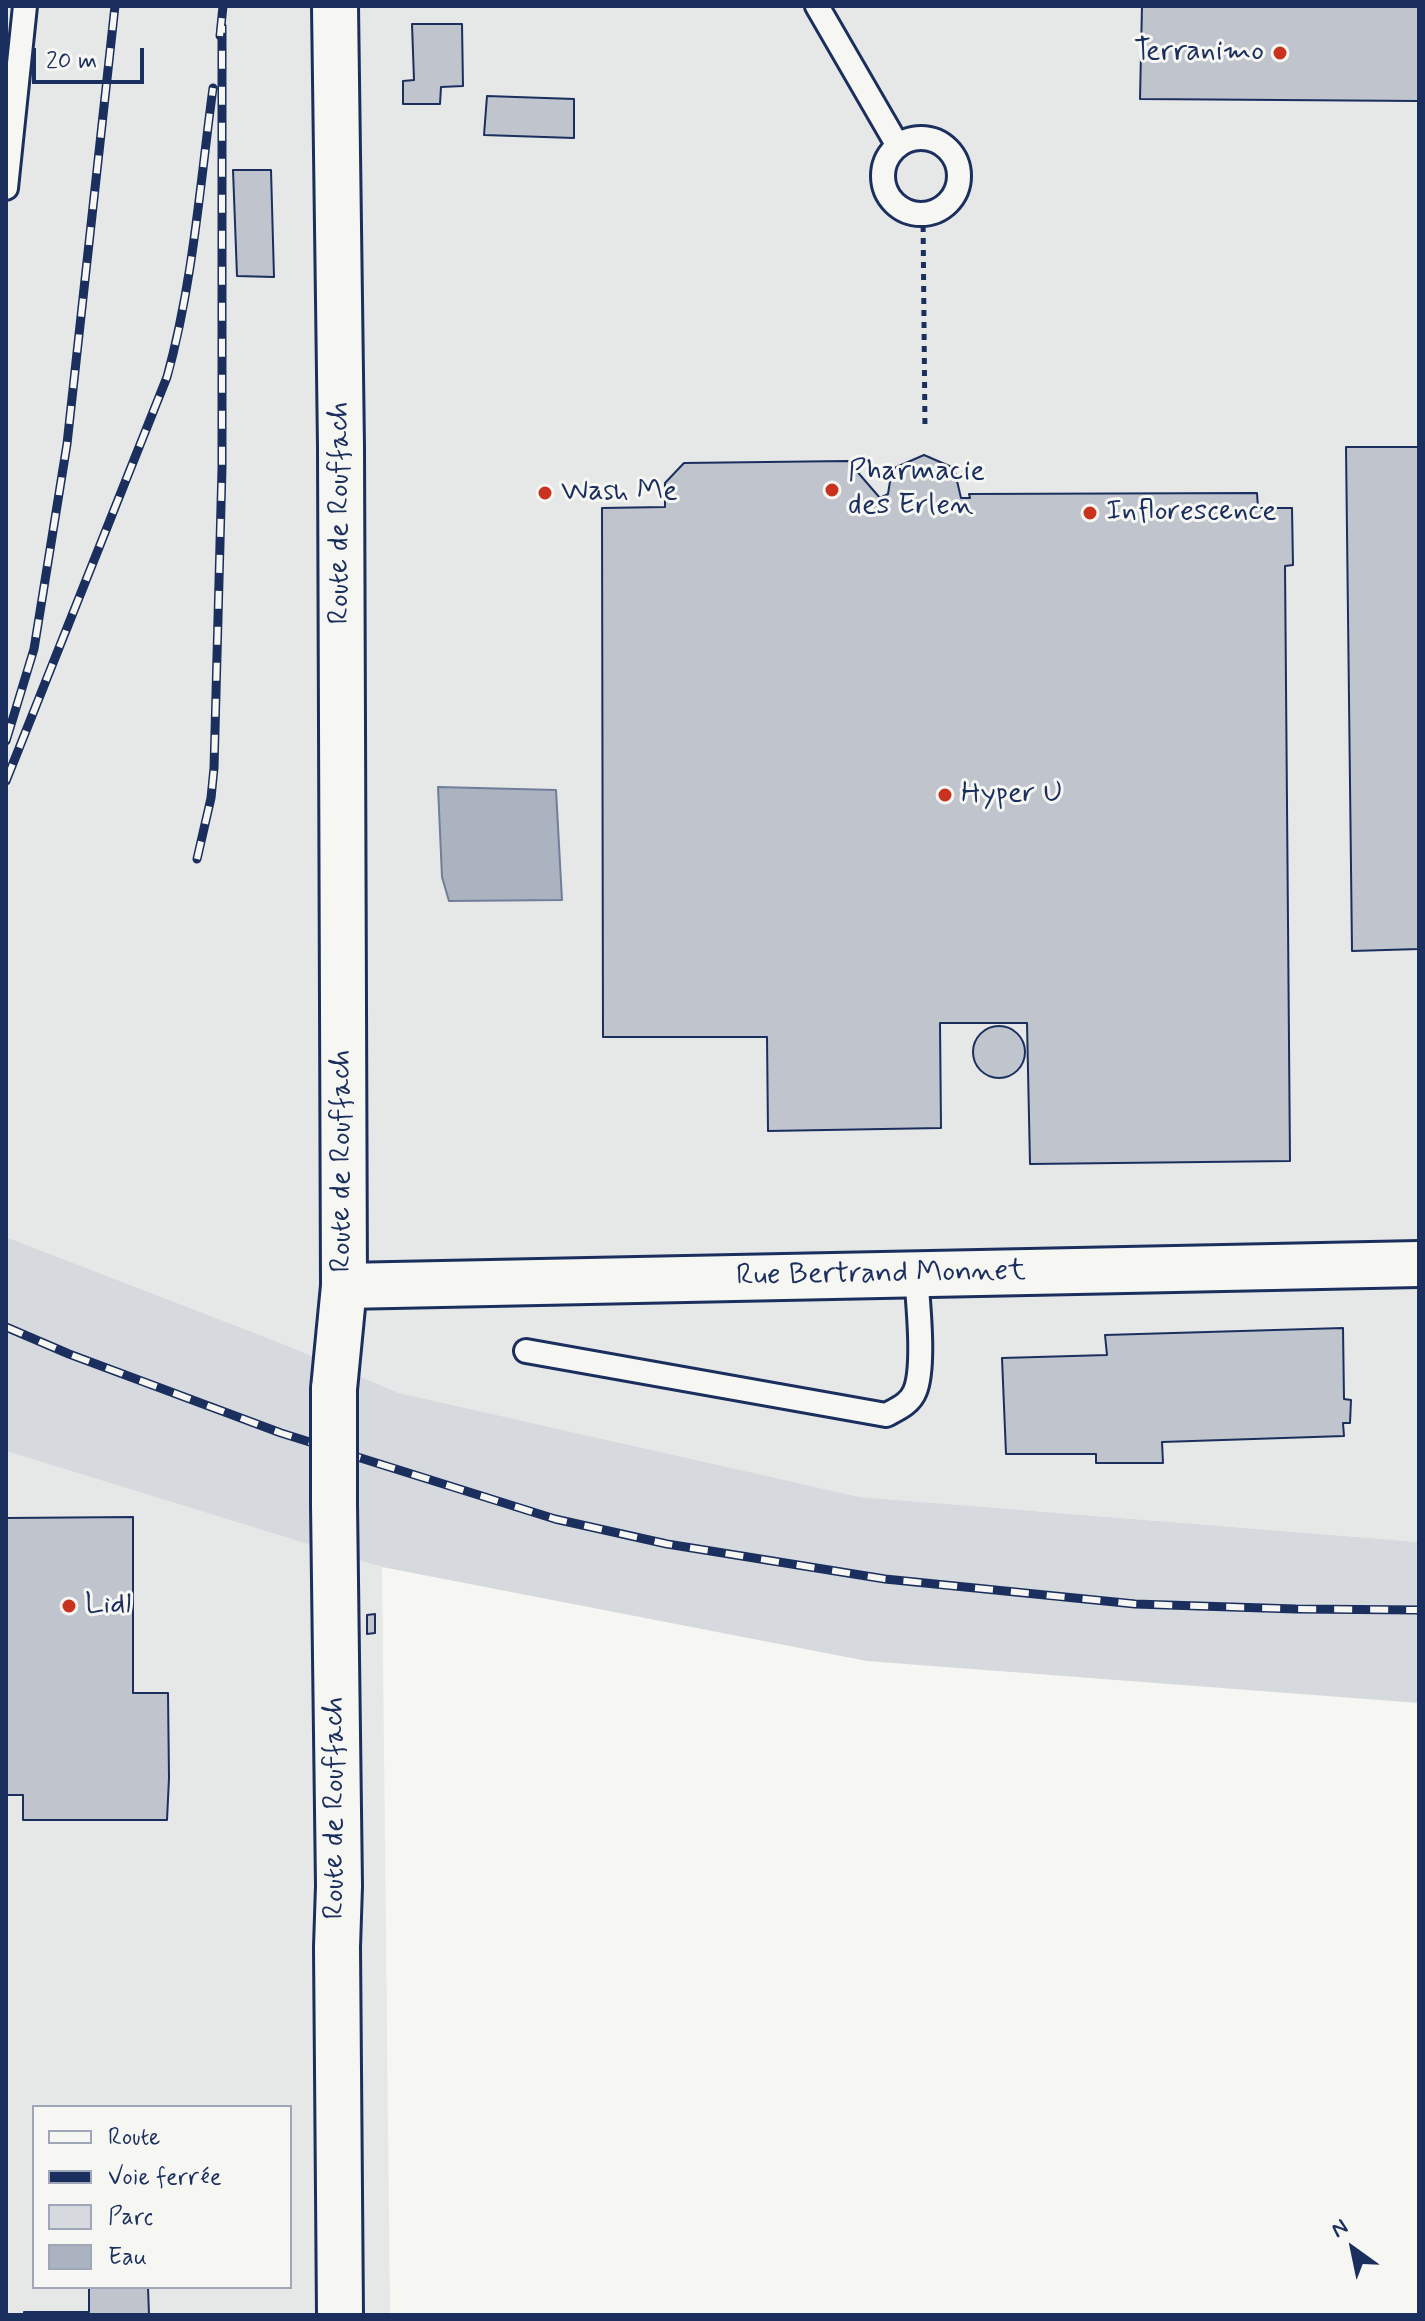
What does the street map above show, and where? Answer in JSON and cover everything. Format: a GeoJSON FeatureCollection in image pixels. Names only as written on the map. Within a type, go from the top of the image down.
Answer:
{"type":"FeatureCollection","features":[{"type":"Feature","properties":{"kind":"main road","name":"Route de Rouffach"},"geometry":{"type":"LineString","coordinates":[[335,6],[341,463],[344,1286],[334,1389],[340,2315]]}},
{"type":"Feature","properties":{"kind":"main road","name":"Rue Bertrand Monnet"},"geometry":{"type":"LineString","coordinates":[[344,1286],[1419,1264]]}},
{"type":"Feature","properties":{"kind":"lane"},"geometry":{"type":"LineString","coordinates":[[6,188],[25,6]]}},
{"type":"Feature","properties":{"kind":"lane"},"geometry":{"type":"LineString","coordinates":[[817,6],[898,146]]}},
{"type":"Feature","properties":{"kind":"lane"},"geometry":{"type":"LineString","coordinates":[[920,138],[943,145],[957,164],[957,187],[952,198],[934,212],[923,214],[900,207],[891,199],[883,176],[885,165],[898,146],[920,138]]}},
{"type":"Feature","properties":{"kind":"lane"},"geometry":{"type":"LineString","coordinates":[[526,1351],[886,1415],[905,1405],[915,1391],[920,1347],[916,1275]]}},
{"type":"Feature","properties":{"kind":"path"},"geometry":{"type":"LineString","coordinates":[[923,214],[925,430]]}},
{"type":"Feature","properties":{"kind":"shaded area"},"geometry":{"type":"Polygon","coordinates":[[[6,6],[1419,6],[1419,1542],[860,1497],[399,1393],[283,1344],[6,1237],[6,6]]]}},
{"type":"Feature","properties":{"kind":"shaded area"},"geometry":{"type":"Polygon","coordinates":[[[6,1451],[382,1567],[390,2315],[6,2315],[6,1451]]]}},
{"type":"Feature","properties":{"kind":"green space"},"geometry":{"type":"Polygon","coordinates":[[[6,1237],[283,1344],[399,1393],[860,1497],[1419,1542],[1419,1703],[867,1661],[382,1567],[6,1451],[6,1237]]]}},
{"type":"Feature","properties":{"kind":"water"},"geometry":{"type":"Polygon","coordinates":[[[438,787],[556,790],[562,900],[449,901],[442,877],[438,787]]]}},
{"type":"Feature","properties":{"kind":"building","name":"Terranimo"},"geometry":{"type":"Polygon","coordinates":[[[1142,6],[1419,6],[1419,101],[1140,99],[1142,6]]]}},
{"type":"Feature","properties":{"kind":"building"},"geometry":{"type":"Polygon","coordinates":[[[412,24],[462,24],[463,86],[441,87],[440,104],[403,104],[403,81],[414,80],[412,24]]]}},
{"type":"Feature","properties":{"kind":"building"},"geometry":{"type":"Polygon","coordinates":[[[487,96],[574,99],[574,138],[484,135],[487,96]]]}},
{"type":"Feature","properties":{"kind":"building"},"geometry":{"type":"Polygon","coordinates":[[[233,170],[271,170],[274,277],[237,276],[233,170]]]}},
{"type":"Feature","properties":{"kind":"building"},"geometry":{"type":"Polygon","coordinates":[[[1346,447],[1419,447],[1419,949],[1352,951],[1346,447]]]}},
{"type":"Feature","properties":{"kind":"building","name":"Hyper U"},"geometry":{"type":"Polygon","coordinates":[[[924,455],[954,468],[961,498],[970,498],[969,494],[1257,493],[1258,508],[1292,508],[1293,565],[1285,566],[1290,1161],[1030,1164],[1027,1023],[940,1023],[941,1128],[768,1131],[767,1037],[603,1037],[602,508],[665,507],[665,483],[684,463],[848,461],[880,498],[888,494],[892,469],[924,455]]]}},
{"type":"Feature","properties":{"kind":"building"},"geometry":{"type":"Polygon","coordinates":[[[999,1026],[1017,1034],[1025,1052],[1017,1070],[999,1078],[981,1070],[973,1052],[981,1034],[999,1026]]]}},
{"type":"Feature","properties":{"kind":"building"},"geometry":{"type":"Polygon","coordinates":[[[1343,1328],[1344,1399],[1351,1400],[1350,1423],[1343,1423],[1344,1436],[1162,1442],[1163,1463],[1096,1463],[1096,1454],[1006,1454],[1002,1358],[1107,1355],[1105,1335],[1343,1328]]]}},
{"type":"Feature","properties":{"kind":"building","name":"Lidl"},"geometry":{"type":"Polygon","coordinates":[[[133,1517],[133,1693],[168,1693],[167,1820],[23,1820],[23,1795],[6,1795],[6,1518],[133,1517]]]}},
{"type":"Feature","properties":{"kind":"building"},"geometry":{"type":"Polygon","coordinates":[[[375,1614],[375,1633],[367,1634],[367,1615],[375,1614]]]}},
{"type":"Feature","properties":{"kind":"building"},"geometry":{"type":"Polygon","coordinates":[[[89,2289],[148,2289],[149,2315],[24,2315],[24,2312],[89,2312],[89,2289]]]}},
{"type":"Feature","properties":{"kind":"railway"},"geometry":{"type":"LineString","coordinates":[[6,741],[34,649],[67,444],[115,6]]}},
{"type":"Feature","properties":{"kind":"railway"},"geometry":{"type":"LineString","coordinates":[[220,36],[223,6]]}},
{"type":"Feature","properties":{"kind":"railway"},"geometry":{"type":"LineString","coordinates":[[197,859],[211,798],[214,768],[222,468],[222,26]]}},
{"type":"Feature","properties":{"kind":"railway"},"geometry":{"type":"LineString","coordinates":[[6,781],[167,377],[190,270],[213,88]]}},
{"type":"Feature","properties":{"kind":"railway"},"geometry":{"type":"LineString","coordinates":[[6,1327],[69,1354],[281,1433],[555,1519],[667,1544],[885,1579],[1135,1604],[1419,1610]]}},
{"type":"Feature","properties":{"kind":"place","name":"Terranimo"},"geometry":{"type":"Point","coordinates":[1280,53]}},
{"type":"Feature","properties":{"kind":"place","name":"Pharmacie des Erlen"},"geometry":{"type":"Point","coordinates":[832,490]}},
{"type":"Feature","properties":{"kind":"place","name":"Wash Me"},"geometry":{"type":"Point","coordinates":[545,493]}},
{"type":"Feature","properties":{"kind":"place","name":"Inflorescence"},"geometry":{"type":"Point","coordinates":[1090,513]}},
{"type":"Feature","properties":{"kind":"place","name":"Hyper U"},"geometry":{"type":"Point","coordinates":[945,795]}},
{"type":"Feature","properties":{"kind":"place","name":"Lidl"},"geometry":{"type":"Point","coordinates":[69,1606]}}]}
